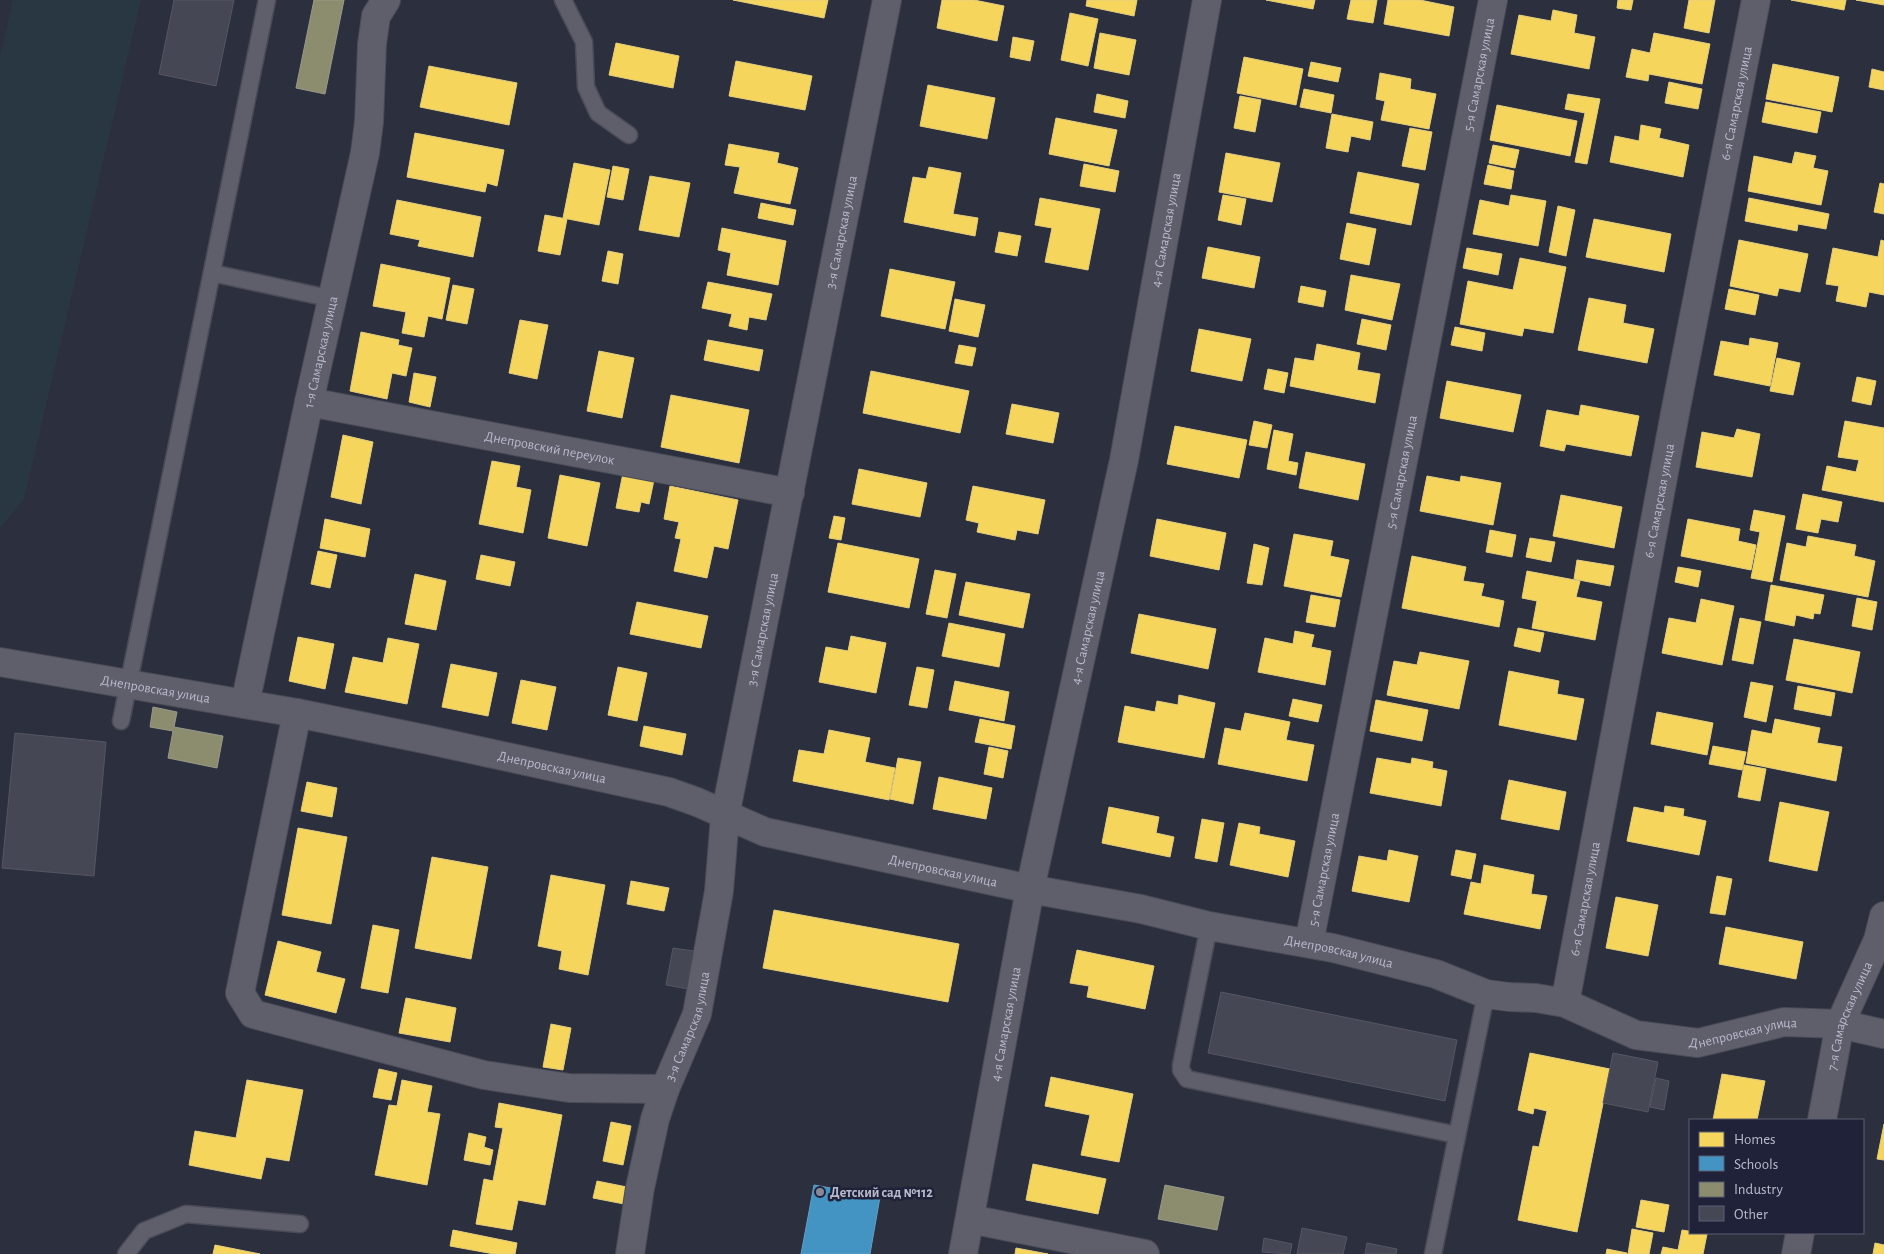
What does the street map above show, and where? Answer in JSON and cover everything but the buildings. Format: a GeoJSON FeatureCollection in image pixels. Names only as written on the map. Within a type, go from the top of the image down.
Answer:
{"type":"FeatureCollection","features":[{"type":"Feature","properties":{"kind":"street","name":"1-я Самарская улица"},"geometry":{"type":"LineString","coordinates":[[245,704],[309,402],[365,153],[369,122],[372,44],[376,16],[386,0]]}},
{"type":"Feature","properties":{"kind":"street","name":"3-я Самарская улица"},"geometry":{"type":"LineString","coordinates":[[630,1254],[640,1188],[655,1119],[697,1014],[719,891],[725,816],[888,0]]}},
{"type":"Feature","properties":{"kind":"street","name":"4-я Самарская улица"},"geometry":{"type":"LineString","coordinates":[[963,1254],[1030,889],[1124,460],[1207,0]]}},
{"type":"Feature","properties":{"kind":"street","name":"5-я Самарская улица"},"geometry":{"type":"LineString","coordinates":[[1309,943],[1493,0]]}},
{"type":"Feature","properties":{"kind":"street","name":"6-я Самарская улица"},"geometry":{"type":"LineString","coordinates":[[1565,1003],[1672,427],[1756,0]]}},
{"type":"Feature","properties":{"kind":"street","name":"Днепровский переулок"},"geometry":{"type":"LineString","coordinates":[[309,402],[790,493]]}},
{"type":"Feature","properties":{"kind":"street","name":"Днепровская улица"},"geometry":{"type":"LineString","coordinates":[[0,662],[297,713],[669,792],[697,802],[725,816],[765,832],[1030,889],[1141,909],[1209,926],[1309,943],[1436,974],[1486,994],[1536,998],[1565,1003],[1636,1035],[1698,1043],[1784,1022],[1840,1024],[1884,1034]]}},
{"type":"Feature","properties":{"kind":"street"},"geometry":{"type":"LineString","coordinates":[[297,713],[240,993],[253,1014],[484,1075],[569,1088],[666,1089]]}},
{"type":"Feature","properties":{"kind":"street","name":"7-я Самарская улица"},"geometry":{"type":"LineString","coordinates":[[1822,1119],[1840,1024],[1878,940],[1884,916]]}},
{"type":"Feature","properties":{"kind":"street"},"geometry":{"type":"LineString","coordinates":[[970,1219],[1145,1254]]}},
{"type":"Feature","properties":{"kind":"street"},"geometry":{"type":"LineString","coordinates":[[1796,1254],[1800,1234]]}},
{"type":"Feature","properties":{"kind":"lane"},"geometry":{"type":"LineString","coordinates":[[121,721],[267,0]]}},
{"type":"Feature","properties":{"kind":"lane"},"geometry":{"type":"LineString","coordinates":[[563,0],[584,42],[586,87],[598,113],[629,135]]}},
{"type":"Feature","properties":{"kind":"lane"},"geometry":{"type":"LineString","coordinates":[[212,272],[333,299]]}},
{"type":"Feature","properties":{"kind":"lane"},"geometry":{"type":"LineString","coordinates":[[1209,926],[1181,1065],[1183,1076],[1187,1079],[1457,1135]]}},
{"type":"Feature","properties":{"kind":"lane"},"geometry":{"type":"LineString","coordinates":[[1433,1254],[1486,994]]}},
{"type":"Feature","properties":{"kind":"lane"},"geometry":{"type":"LineString","coordinates":[[126,1254],[144,1231],[186,1214],[300,1224]]}},
{"type":"Feature","properties":{"kind":"shaded area"},"geometry":{"type":"Polygon","coordinates":[[[13,0],[141,0],[24,499],[0,528],[0,57],[13,0]]]}},
{"type":"Feature","properties":{"kind":"place","name":"Детский сад №112"},"geometry":{"type":"Point","coordinates":[820,1192]}}]}
